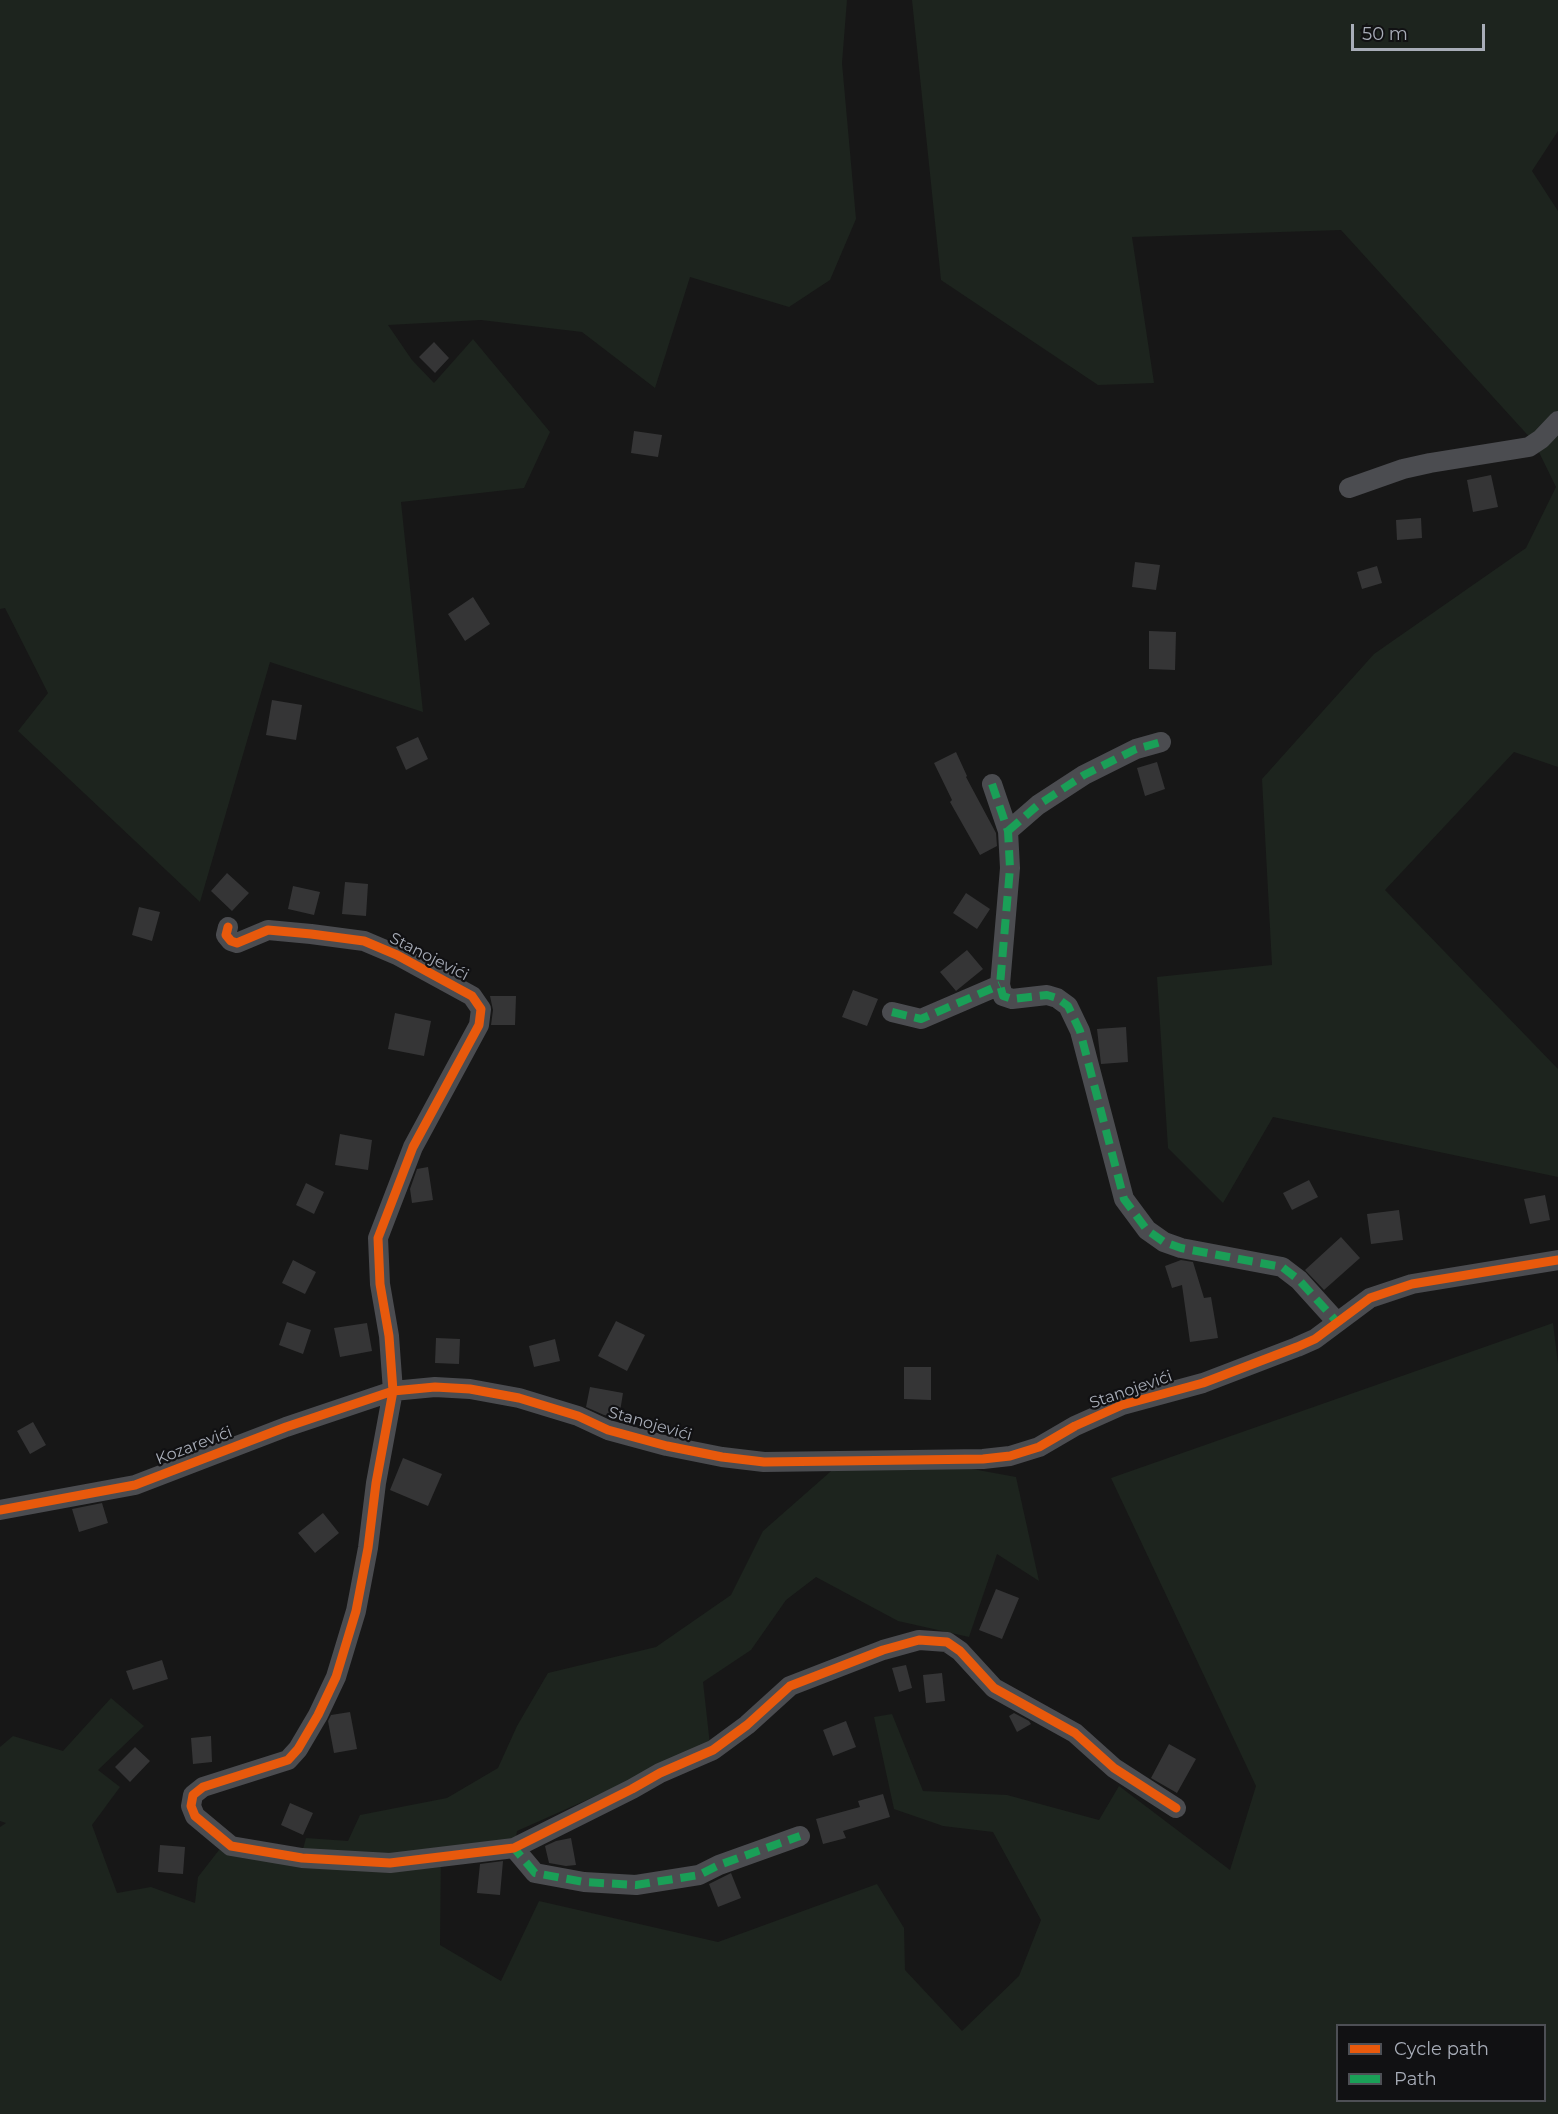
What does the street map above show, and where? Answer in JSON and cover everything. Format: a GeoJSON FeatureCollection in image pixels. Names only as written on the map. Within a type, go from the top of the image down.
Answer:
{"type":"FeatureCollection","features":[{"type":"Feature","properties":{"kind":"street"},"geometry":{"type":"LineString","coordinates":[[1349,488],[1412,467],[1529,447],[1558,422]]}},
{"type":"Feature","properties":{"kind":"street"},"geometry":{"type":"LineString","coordinates":[[1008,831],[1038,805],[1084,775],[1136,749],[1161,742]]}},
{"type":"Feature","properties":{"kind":"street"},"geometry":{"type":"LineString","coordinates":[[992,784],[1008,831],[1010,868],[1000,986],[1003,996],[1012,999],[1047,996],[1057,998],[1068,1006],[1080,1031],[1124,1199],[1147,1230],[1164,1242],[1181,1248],[1282,1267],[1299,1280],[1337,1322]]}},
{"type":"Feature","properties":{"kind":"street","name":"Stanojevići"},"geometry":{"type":"LineString","coordinates":[[228,927],[226,935],[231,941],[237,943],[268,930],[364,941],[397,954],[472,996],[481,1008],[479,1025],[413,1148],[378,1238],[380,1284],[393,1390],[435,1387],[470,1389],[519,1398],[578,1416],[608,1430],[667,1446],[722,1457],[764,1462],[984,1459],[1010,1456],[1039,1447],[1076,1426],[1122,1405],[1203,1383],[1315,1339],[1370,1298],[1412,1284],[1558,1260]]}},
{"type":"Feature","properties":{"kind":"street"},"geometry":{"type":"LineString","coordinates":[[892,1012],[921,1019],[1000,986]]}},
{"type":"Feature","properties":{"kind":"street"},"geometry":{"type":"LineString","coordinates":[[393,1390],[356,1611],[336,1677],[318,1715],[298,1749],[288,1760],[203,1787],[193,1795],[191,1806],[195,1816],[231,1846],[302,1858],[390,1863],[514,1848],[632,1790],[660,1773],[713,1750],[747,1725],[790,1686],[883,1650],[919,1640],[947,1642],[960,1651],[994,1688],[1076,1733],[1114,1768],[1176,1808]]}},
{"type":"Feature","properties":{"kind":"street","name":"Kozarevići"},"geometry":{"type":"LineString","coordinates":[[0,1510],[135,1485],[286,1427],[393,1390]]}},
{"type":"Feature","properties":{"kind":"street"},"geometry":{"type":"LineString","coordinates":[[514,1848],[535,1872],[584,1882],[636,1885],[699,1875],[719,1865],[800,1836]]}},
{"type":"Feature","properties":{"kind":"shaded area"},"geometry":{"type":"Polygon","coordinates":[[[0,0],[847,0],[842,63],[856,219],[830,280],[789,307],[690,277],[655,388],[582,332],[481,320],[388,325],[412,360],[434,383],[473,339],[550,432],[524,488],[401,502],[423,712],[270,662],[200,902],[18,731],[48,693],[5,608],[0,609],[0,0]]]}},
{"type":"Feature","properties":{"kind":"shaded area"},"geometry":{"type":"Polygon","coordinates":[[[912,0],[1558,0],[1558,131],[1532,171],[1558,211],[1558,767],[1514,752],[1385,890],[1558,1069],[1558,1177],[1273,1117],[1223,1203],[1168,1148],[1157,977],[1272,965],[1262,779],[1374,654],[1526,548],[1556,487],[1534,442],[1341,230],[1132,237],[1154,383],[1098,385],[941,280],[912,0]]]}},
{"type":"Feature","properties":{"kind":"shaded area"},"geometry":{"type":"Polygon","coordinates":[[[1553,1323],[1558,1364],[1558,2114],[0,2114],[0,1827],[6,1823],[0,1821],[0,1747],[13,1736],[63,1751],[111,1698],[144,1726],[98,1770],[120,1787],[92,1825],[117,1893],[151,1887],[195,1903],[198,1877],[219,1850],[263,1858],[300,1861],[306,1838],[348,1841],[360,1815],[447,1798],[498,1768],[517,1726],[548,1673],[656,1647],[731,1595],[763,1531],[838,1465],[945,1464],[1016,1477],[1039,1581],[997,1554],[969,1637],[898,1621],[816,1577],[786,1600],[751,1650],[703,1682],[710,1745],[517,1831],[514,1848],[441,1849],[440,1945],[501,1981],[539,1901],[718,1942],[877,1884],[904,1928],[905,1970],[962,2031],[1019,1976],[1041,1920],[993,1832],[943,1826],[894,1809],[874,1717],[892,1714],[923,1791],[1007,1795],[1099,1820],[1119,1786],[1230,1870],[1256,1786],[1111,1478],[1553,1323]]]}},
{"type":"Feature","properties":{"kind":"building"},"geometry":{"type":"Polygon","coordinates":[[[434,342],[449,358],[435,373],[419,357],[434,342]]]}},
{"type":"Feature","properties":{"kind":"building"},"geometry":{"type":"Polygon","coordinates":[[[634,431],[662,435],[658,457],[631,453],[634,431]]]}},
{"type":"Feature","properties":{"kind":"building"},"geometry":{"type":"Polygon","coordinates":[[[1491,475],[1498,507],[1473,512],[1467,480],[1491,475]]]}},
{"type":"Feature","properties":{"kind":"building"},"geometry":{"type":"Polygon","coordinates":[[[1421,518],[1422,538],[1397,540],[1396,520],[1421,518]]]}},
{"type":"Feature","properties":{"kind":"building"},"geometry":{"type":"Polygon","coordinates":[[[1135,562],[1160,565],[1156,590],[1132,587],[1135,562]]]}},
{"type":"Feature","properties":{"kind":"building"},"geometry":{"type":"Polygon","coordinates":[[[1377,566],[1382,583],[1362,589],[1357,572],[1377,566]]]}},
{"type":"Feature","properties":{"kind":"building"},"geometry":{"type":"Polygon","coordinates":[[[473,597],[490,624],[465,641],[448,614],[473,597]]]}},
{"type":"Feature","properties":{"kind":"building"},"geometry":{"type":"Polygon","coordinates":[[[1149,631],[1176,632],[1175,670],[1149,669],[1149,631]]]}},
{"type":"Feature","properties":{"kind":"building"},"geometry":{"type":"Polygon","coordinates":[[[272,700],[302,705],[296,740],[266,735],[272,700]]]}},
{"type":"Feature","properties":{"kind":"building"},"geometry":{"type":"Polygon","coordinates":[[[418,737],[428,759],[406,770],[396,747],[418,737]]]}},
{"type":"Feature","properties":{"kind":"building"},"geometry":{"type":"Polygon","coordinates":[[[956,752],[966,777],[996,833],[997,846],[980,855],[950,802],[952,800],[934,763],[956,752]]]}},
{"type":"Feature","properties":{"kind":"building"},"geometry":{"type":"Polygon","coordinates":[[[1157,762],[1165,789],[1145,796],[1137,768],[1157,762]]]}},
{"type":"Feature","properties":{"kind":"building"},"geometry":{"type":"Polygon","coordinates":[[[227,873],[249,893],[232,911],[211,891],[227,873]]]}},
{"type":"Feature","properties":{"kind":"building"},"geometry":{"type":"Polygon","coordinates":[[[345,882],[368,884],[366,916],[342,914],[345,882]]]}},
{"type":"Feature","properties":{"kind":"building"},"geometry":{"type":"Polygon","coordinates":[[[293,886],[320,892],[314,915],[288,909],[293,886]]]}},
{"type":"Feature","properties":{"kind":"building"},"geometry":{"type":"Polygon","coordinates":[[[966,893],[990,909],[977,929],[953,913],[966,893]]]}},
{"type":"Feature","properties":{"kind":"building"},"geometry":{"type":"Polygon","coordinates":[[[139,907],[160,912],[152,941],[132,935],[139,907]]]}},
{"type":"Feature","properties":{"kind":"building"},"geometry":{"type":"Polygon","coordinates":[[[967,950],[983,969],[956,991],[940,972],[967,950]]]}},
{"type":"Feature","properties":{"kind":"building"},"geometry":{"type":"Polygon","coordinates":[[[853,990],[878,999],[867,1026],[842,1017],[853,990]]]}},
{"type":"Feature","properties":{"kind":"building"},"geometry":{"type":"Polygon","coordinates":[[[490,996],[516,996],[515,1025],[491,1025],[493,1010],[490,996]]]}},
{"type":"Feature","properties":{"kind":"building"},"geometry":{"type":"Polygon","coordinates":[[[395,1013],[431,1021],[424,1056],[388,1049],[395,1013]]]}},
{"type":"Feature","properties":{"kind":"building"},"geometry":{"type":"Polygon","coordinates":[[[1126,1027],[1128,1062],[1101,1064],[1097,1029],[1126,1027]]]}},
{"type":"Feature","properties":{"kind":"building"},"geometry":{"type":"Polygon","coordinates":[[[340,1134],[372,1140],[368,1170],[335,1165],[340,1134]]]}},
{"type":"Feature","properties":{"kind":"building"},"geometry":{"type":"Polygon","coordinates":[[[428,1167],[433,1200],[412,1203],[410,1189],[417,1169],[428,1167]]]}},
{"type":"Feature","properties":{"kind":"building"},"geometry":{"type":"Polygon","coordinates":[[[1309,1180],[1318,1197],[1292,1210],[1283,1193],[1309,1180]]]}},
{"type":"Feature","properties":{"kind":"building"},"geometry":{"type":"Polygon","coordinates":[[[306,1183],[324,1192],[314,1214],[296,1205],[306,1183]]]}},
{"type":"Feature","properties":{"kind":"building"},"geometry":{"type":"Polygon","coordinates":[[[1545,1195],[1550,1220],[1530,1224],[1524,1199],[1545,1195]]]}},
{"type":"Feature","properties":{"kind":"building"},"geometry":{"type":"Polygon","coordinates":[[[1399,1210],[1403,1240],[1371,1244],[1367,1214],[1399,1210]]]}},
{"type":"Feature","properties":{"kind":"building"},"geometry":{"type":"Polygon","coordinates":[[[1341,1237],[1360,1258],[1324,1290],[1305,1270],[1341,1237]]]}},
{"type":"Feature","properties":{"kind":"building"},"geometry":{"type":"Polygon","coordinates":[[[293,1260],[316,1272],[305,1294],[282,1283],[293,1260]]]}},
{"type":"Feature","properties":{"kind":"building"},"geometry":{"type":"Polygon","coordinates":[[[1181,1260],[1193,1262],[1204,1298],[1211,1297],[1218,1338],[1190,1342],[1182,1285],[1172,1288],[1165,1266],[1181,1260]]]}},
{"type":"Feature","properties":{"kind":"building"},"geometry":{"type":"Polygon","coordinates":[[[616,1321],[645,1335],[627,1371],[598,1356],[616,1321]]]}},
{"type":"Feature","properties":{"kind":"building"},"geometry":{"type":"Polygon","coordinates":[[[287,1322],[311,1330],[303,1354],[279,1345],[287,1322]]]}},
{"type":"Feature","properties":{"kind":"building"},"geometry":{"type":"Polygon","coordinates":[[[367,1323],[372,1351],[340,1357],[334,1328],[367,1323]]]}},
{"type":"Feature","properties":{"kind":"building"},"geometry":{"type":"Polygon","coordinates":[[[436,1338],[460,1339],[459,1364],[435,1363],[436,1338]]]}},
{"type":"Feature","properties":{"kind":"building"},"geometry":{"type":"Polygon","coordinates":[[[555,1339],[560,1361],[534,1367],[529,1346],[555,1339]]]}},
{"type":"Feature","properties":{"kind":"building"},"geometry":{"type":"Polygon","coordinates":[[[904,1367],[931,1367],[931,1400],[904,1399],[904,1367]]]}},
{"type":"Feature","properties":{"kind":"building"},"geometry":{"type":"Polygon","coordinates":[[[590,1387],[623,1393],[619,1418],[604,1415],[586,1407],[590,1387]]]}},
{"type":"Feature","properties":{"kind":"building"},"geometry":{"type":"Polygon","coordinates":[[[33,1422],[46,1445],[30,1454],[17,1431],[33,1422]]]}},
{"type":"Feature","properties":{"kind":"building"},"geometry":{"type":"Polygon","coordinates":[[[403,1458],[442,1474],[428,1506],[390,1490],[403,1458]]]}},
{"type":"Feature","properties":{"kind":"building"},"geometry":{"type":"Polygon","coordinates":[[[102,1503],[108,1523],[79,1532],[72,1509],[102,1503]]]}},
{"type":"Feature","properties":{"kind":"building"},"geometry":{"type":"Polygon","coordinates":[[[323,1513],[339,1533],[315,1553],[298,1533],[323,1513]]]}},
{"type":"Feature","properties":{"kind":"building"},"geometry":{"type":"Polygon","coordinates":[[[996,1589],[1019,1598],[1002,1639],[979,1630],[996,1589]]]}},
{"type":"Feature","properties":{"kind":"building"},"geometry":{"type":"Polygon","coordinates":[[[162,1660],[168,1679],[133,1690],[126,1671],[162,1660]]]}},
{"type":"Feature","properties":{"kind":"building"},"geometry":{"type":"Polygon","coordinates":[[[906,1665],[912,1688],[899,1692],[892,1668],[906,1665]]]}},
{"type":"Feature","properties":{"kind":"building"},"geometry":{"type":"Polygon","coordinates":[[[942,1673],[945,1701],[926,1703],[923,1675],[942,1673]]]}},
{"type":"Feature","properties":{"kind":"building"},"geometry":{"type":"Polygon","coordinates":[[[350,1712],[357,1749],[334,1753],[328,1721],[331,1715],[350,1712]]]}},
{"type":"Feature","properties":{"kind":"building"},"geometry":{"type":"Polygon","coordinates":[[[1014,1713],[1031,1724],[1017,1732],[1009,1716],[1014,1713]]]}},
{"type":"Feature","properties":{"kind":"building"},"geometry":{"type":"Polygon","coordinates":[[[846,1721],[856,1747],[833,1756],[823,1730],[846,1721]]]}},
{"type":"Feature","properties":{"kind":"building"},"geometry":{"type":"Polygon","coordinates":[[[211,1736],[212,1762],[193,1764],[191,1738],[211,1736]]]}},
{"type":"Feature","properties":{"kind":"building"},"geometry":{"type":"Polygon","coordinates":[[[1169,1744],[1196,1759],[1177,1793],[1151,1778],[1169,1744]]]}},
{"type":"Feature","properties":{"kind":"building"},"geometry":{"type":"Polygon","coordinates":[[[135,1747],[150,1761],[130,1782],[115,1767],[135,1747]]]}},
{"type":"Feature","properties":{"kind":"building"},"geometry":{"type":"Polygon","coordinates":[[[883,1794],[890,1817],[843,1831],[846,1838],[823,1844],[816,1819],[860,1807],[858,1801],[883,1794]]]}},
{"type":"Feature","properties":{"kind":"building"},"geometry":{"type":"Polygon","coordinates":[[[290,1803],[313,1813],[303,1835],[281,1825],[290,1803]]]}},
{"type":"Feature","properties":{"kind":"building"},"geometry":{"type":"Polygon","coordinates":[[[571,1838],[576,1865],[549,1863],[545,1846],[571,1838]]]}},
{"type":"Feature","properties":{"kind":"building"},"geometry":{"type":"Polygon","coordinates":[[[160,1845],[185,1847],[183,1874],[158,1872],[160,1845]]]}},
{"type":"Feature","properties":{"kind":"building"},"geometry":{"type":"Polygon","coordinates":[[[503,1861],[500,1895],[477,1893],[480,1864],[503,1861]]]}},
{"type":"Feature","properties":{"kind":"building"},"geometry":{"type":"Polygon","coordinates":[[[731,1873],[741,1898],[718,1907],[709,1884],[731,1873]]]}},
{"type":"Feature","properties":{"kind":"marked path"},"geometry":{"type":"LineString","coordinates":[[1008,831],[1038,805],[1084,775],[1136,749],[1161,742]]}},
{"type":"Feature","properties":{"kind":"marked path"},"geometry":{"type":"LineString","coordinates":[[992,784],[1008,831],[1010,868],[1000,985],[1003,996],[1012,999],[1047,995],[1057,998],[1068,1006],[1080,1031],[1124,1199],[1147,1230],[1164,1242],[1181,1248],[1282,1267],[1299,1280],[1337,1322]]}},
{"type":"Feature","properties":{"kind":"marked path"},"geometry":{"type":"LineString","coordinates":[[892,1012],[921,1019],[1000,985]]}},
{"type":"Feature","properties":{"kind":"marked path"},"geometry":{"type":"LineString","coordinates":[[518,1846],[514,1848],[535,1873],[584,1882],[636,1885],[699,1875],[719,1865],[800,1836]]}},
{"type":"Feature","properties":{"kind":"cycle path"},"geometry":{"type":"LineString","coordinates":[[228,927],[226,935],[231,941],[237,943],[268,930],[364,941],[397,955],[472,996],[481,1009],[479,1025],[413,1147],[378,1238],[380,1284],[389,1336],[393,1391],[356,1611],[336,1677],[318,1715],[298,1749],[288,1760],[203,1787],[193,1795],[191,1806],[195,1816],[231,1846],[302,1858],[390,1863],[514,1848],[660,1773],[713,1750],[747,1725],[790,1686],[883,1650],[919,1640],[947,1642],[960,1651],[994,1688],[1075,1733],[1114,1768],[1176,1808]]}},
{"type":"Feature","properties":{"kind":"cycle path"},"geometry":{"type":"LineString","coordinates":[[0,1510],[135,1485],[286,1427],[393,1391],[435,1387],[470,1389],[519,1398],[578,1416],[608,1430],[667,1446],[722,1457],[764,1462],[983,1459],[1010,1456],[1039,1447],[1075,1426],[1122,1405],[1203,1383],[1297,1347],[1315,1339],[1370,1298],[1412,1284],[1558,1260]]}}]}
